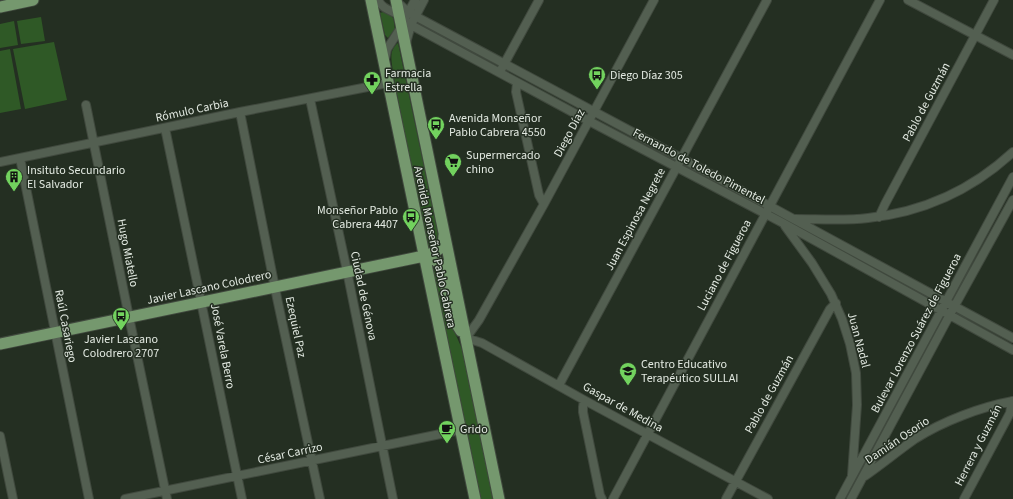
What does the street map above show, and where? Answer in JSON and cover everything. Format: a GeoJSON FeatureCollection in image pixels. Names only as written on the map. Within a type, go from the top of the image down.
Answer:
{"type":"FeatureCollection","features":[{"type":"Feature","properties":{"kind":"main road"},"geometry":{"type":"LineString","coordinates":[[0,7],[33,0]]}},
{"type":"Feature","properties":{"kind":"main road","name":"Avenida Monseñor Pablo Cabrera"},"geometry":{"type":"LineString","coordinates":[[371,0],[475,499]]}},
{"type":"Feature","properties":{"kind":"main road","name":"Avenida Monseñor Pablo Cabrera"},"geometry":{"type":"LineString","coordinates":[[396,0],[407,19],[405,45],[499,499]]}},
{"type":"Feature","properties":{"kind":"main road","name":"Javier Lascano Colodrero"},"geometry":{"type":"LineString","coordinates":[[0,344],[424,256],[437,251],[440,248],[443,242],[444,234]]}},
{"type":"Feature","properties":{"kind":"main road"},"geometry":{"type":"LineString","coordinates":[[424,256],[435,260],[441,265],[453,318],[466,338]]}},
{"type":"Feature","properties":{"kind":"street","name":"Fernando de Toledo Pimentel"},"geometry":{"type":"LineString","coordinates":[[378,0],[384,8],[504,64],[1013,338]]}},
{"type":"Feature","properties":{"kind":"street"},"geometry":{"type":"LineString","coordinates":[[407,19],[415,0]]}},
{"type":"Feature","properties":{"kind":"street"},"geometry":{"type":"LineString","coordinates":[[384,64],[387,49],[407,19],[424,0]]}},
{"type":"Feature","properties":{"kind":"street"},"geometry":{"type":"LineString","coordinates":[[499,72],[539,0]]}},
{"type":"Feature","properties":{"kind":"street","name":"Diego Díaz"},"geometry":{"type":"LineString","coordinates":[[466,338],[479,320],[544,204],[654,0]]}},
{"type":"Feature","properties":{"kind":"street","name":"Juan Espinosa Negrete"},"geometry":{"type":"LineString","coordinates":[[559,385],[767,0]]}},
{"type":"Feature","properties":{"kind":"street","name":"Luciano de Figueroa"},"geometry":{"type":"LineString","coordinates":[[613,499],[880,0]]}},
{"type":"Feature","properties":{"kind":"street"},"geometry":{"type":"LineString","coordinates":[[908,0],[1013,55]]}},
{"type":"Feature","properties":{"kind":"street","name":"Pablo de Guzmán"},"geometry":{"type":"LineString","coordinates":[[879,217],[994,0]]}},
{"type":"Feature","properties":{"kind":"street","name":"Fernando de Toledo Pimentel"},"geometry":{"type":"LineString","coordinates":[[407,19],[517,83],[783,223],[1013,350]]}},
{"type":"Feature","properties":{"kind":"street","name":"Rómulo Carbia"},"geometry":{"type":"LineString","coordinates":[[0,162],[388,83]]}},
{"type":"Feature","properties":{"kind":"street"},"geometry":{"type":"LineString","coordinates":[[517,83],[516,92],[538,195],[544,204]]}},
{"type":"Feature","properties":{"kind":"street","name":"Ciudad de Génova"},"geometry":{"type":"LineString","coordinates":[[310,99],[347,271],[393,499]]}},
{"type":"Feature","properties":{"kind":"street","name":"Hugo Miatello"},"geometry":{"type":"LineString","coordinates":[[86,105],[166,495]]}},
{"type":"Feature","properties":{"kind":"street","name":"Ezequiel Paz"},"geometry":{"type":"LineString","coordinates":[[240,112],[320,499]]}},
{"type":"Feature","properties":{"kind":"street","name":"José Varela Berro"},"geometry":{"type":"LineString","coordinates":[[165,128],[242,499]]}},
{"type":"Feature","properties":{"kind":"street"},"geometry":{"type":"LineString","coordinates":[[793,219],[852,219],[879,217],[930,205],[985,175],[1013,152]]}},
{"type":"Feature","properties":{"kind":"street","name":"Raúl Casariego"},"geometry":{"type":"LineString","coordinates":[[20,158],[89,499]]}},
{"type":"Feature","properties":{"kind":"street","name":"Bulevar Lorenzo Suárez de Figueroa"},"geometry":{"type":"LineString","coordinates":[[840,499],[1013,177]]}},
{"type":"Feature","properties":{"kind":"street","name":"Bulevar Lorenzo Suárez de Figueroa"},"geometry":{"type":"LineString","coordinates":[[851,499],[954,306],[1013,200]]}},
{"type":"Feature","properties":{"kind":"street","name":"Juan Nadal"},"geometry":{"type":"LineString","coordinates":[[783,223],[821,277],[836,303],[850,344],[856,378],[857,405],[852,479]]}},
{"type":"Feature","properties":{"kind":"street","name":"Pablo de Guzmán"},"geometry":{"type":"LineString","coordinates":[[726,499],[830,309],[836,303]]}},
{"type":"Feature","properties":{"kind":"street","name":"Gaspar de Medina"},"geometry":{"type":"LineString","coordinates":[[466,338],[482,343],[768,499]]}},
{"type":"Feature","properties":{"kind":"street"},"geometry":{"type":"LineString","coordinates":[[584,400],[583,412],[602,499]]}},
{"type":"Feature","properties":{"kind":"street","name":"Damián Osorio"},"geometry":{"type":"LineString","coordinates":[[863,478],[916,439],[936,428],[982,409],[1013,401]]}},
{"type":"Feature","properties":{"kind":"street","name":"Herrera y Guzmán"},"geometry":{"type":"LineString","coordinates":[[964,499],[1010,412],[1013,401]]}},
{"type":"Feature","properties":{"kind":"street","name":"César Carrizo"},"geometry":{"type":"LineString","coordinates":[[125,499],[166,495],[237,476],[460,430]]}},
{"type":"Feature","properties":{"kind":"street"},"geometry":{"type":"LineString","coordinates":[[0,436],[12,499]]}},
{"type":"Feature","properties":{"kind":"green space"},"geometry":{"type":"Polygon","coordinates":[[[383,12],[392,16],[394,22],[395,29],[388,38],[385,35],[380,13],[383,12]]]}},
{"type":"Feature","properties":{"kind":"green space"},"geometry":{"type":"Polygon","coordinates":[[[41,17],[45,41],[21,44],[17,21],[41,17]]]}},
{"type":"Feature","properties":{"kind":"green space"},"geometry":{"type":"Polygon","coordinates":[[[14,21],[18,45],[0,48],[0,24],[14,21]]]}},
{"type":"Feature","properties":{"kind":"green space"},"geometry":{"type":"Polygon","coordinates":[[[54,42],[67,100],[25,109],[13,49],[54,42]]]}},
{"type":"Feature","properties":{"kind":"green space"},"geometry":{"type":"Polygon","coordinates":[[[398,43],[438,233],[436,243],[430,250],[426,247],[393,73],[392,53],[393,49],[398,43]]]}},
{"type":"Feature","properties":{"kind":"green space"},"geometry":{"type":"Polygon","coordinates":[[[10,49],[21,109],[0,113],[0,51],[10,49]]]}},
{"type":"Feature","properties":{"kind":"green space"},"geometry":{"type":"Polygon","coordinates":[[[433,269],[439,274],[449,319],[462,349],[493,499],[480,499],[433,269]]]}},
{"type":"Feature","properties":{"kind":"place","name":"Diego Díaz 305"},"geometry":{"type":"Point","coordinates":[597,90]}},
{"type":"Feature","properties":{"kind":"place","name":"Farmacia Estrella"},"geometry":{"type":"Point","coordinates":[372,95]}},
{"type":"Feature","properties":{"kind":"place","name":"Avenida Monseñor Pablo Cabrera 4550"},"geometry":{"type":"Point","coordinates":[436,140]}},
{"type":"Feature","properties":{"kind":"place","name":"Supermercado chino"},"geometry":{"type":"Point","coordinates":[453,177]}},
{"type":"Feature","properties":{"kind":"place","name":"Insituto Secundario El Salvador"},"geometry":{"type":"Point","coordinates":[14,192]}},
{"type":"Feature","properties":{"kind":"place","name":"Monseñor Pablo Cabrera 4407"},"geometry":{"type":"Point","coordinates":[411,232]}},
{"type":"Feature","properties":{"kind":"place","name":"Javier Lascano Colodrero 2707"},"geometry":{"type":"Point","coordinates":[121,331]}},
{"type":"Feature","properties":{"kind":"place","name":"Centro Educativo Terapéutico SULLAI"},"geometry":{"type":"Point","coordinates":[628,386]}},
{"type":"Feature","properties":{"kind":"place","name":"Grido"},"geometry":{"type":"Point","coordinates":[447,444]}}]}
